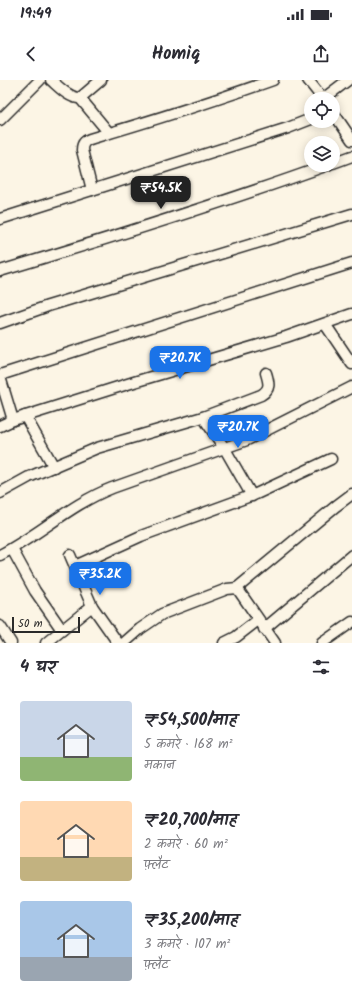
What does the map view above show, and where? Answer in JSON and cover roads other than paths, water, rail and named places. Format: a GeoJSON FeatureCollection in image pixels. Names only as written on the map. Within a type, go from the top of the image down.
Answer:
{"type":"FeatureCollection","features":[{"type":"Feature","properties":{"kind":"street"},"geometry":{"type":"LineString","coordinates":[[0,120],[40,80]]}},
{"type":"Feature","properties":{"kind":"street"},"geometry":{"type":"LineString","coordinates":[[51,80],[75,98],[80,98],[109,133]]}},
{"type":"Feature","properties":{"kind":"street"},"geometry":{"type":"LineString","coordinates":[[80,98],[101,80]]}},
{"type":"Feature","properties":{"kind":"street"},"geometry":{"type":"LineString","coordinates":[[92,190],[82,150],[82,145],[88,140],[211,102],[273,80]]}},
{"type":"Feature","properties":{"kind":"street"},"geometry":{"type":"LineString","coordinates":[[308,80],[317,92]]}},
{"type":"Feature","properties":{"kind":"street"},"geometry":{"type":"LineString","coordinates":[[332,92],[348,80]]}},
{"type":"Feature","properties":{"kind":"street"},"geometry":{"type":"LineString","coordinates":[[0,219],[280,131],[304,122]]}},
{"type":"Feature","properties":{"kind":"street"},"geometry":{"type":"LineString","coordinates":[[340,122],[352,140]]}},
{"type":"Feature","properties":{"kind":"street"},"geometry":{"type":"LineString","coordinates":[[340,160],[352,156]]}},
{"type":"Feature","properties":{"kind":"street"},"geometry":{"type":"LineString","coordinates":[[0,271],[130,232],[267,188],[309,172]]}},
{"type":"Feature","properties":{"kind":"street"},"geometry":{"type":"LineString","coordinates":[[0,323],[48,306],[352,214]]}},
{"type":"Feature","properties":{"kind":"street"},"geometry":{"type":"LineString","coordinates":[[13,420],[0,376],[352,263]]}},
{"type":"Feature","properties":{"kind":"street"},"geometry":{"type":"LineString","coordinates":[[0,426],[25,416],[286,337],[352,314]]}},
{"type":"Feature","properties":{"kind":"street"},"geometry":{"type":"LineString","coordinates":[[325,324],[352,364]]}},
{"type":"Feature","properties":{"kind":"street"},"geometry":{"type":"LineString","coordinates":[[0,493],[23,480],[97,448],[203,417],[265,392],[269,385],[266,374]]}},
{"type":"Feature","properties":{"kind":"street"},"geometry":{"type":"LineString","coordinates":[[0,555],[12,549],[91,497],[112,488],[225,449],[264,433],[352,387]]}},
{"type":"Feature","properties":{"kind":"street"},"geometry":{"type":"LineString","coordinates":[[25,416],[54,467]]}},
{"type":"Feature","properties":{"kind":"street"},"geometry":{"type":"LineString","coordinates":[[203,417],[225,449],[252,496]]}},
{"type":"Feature","properties":{"kind":"street"},"geometry":{"type":"LineString","coordinates":[[75,566],[141,536],[252,496],[331,459]]}},
{"type":"Feature","properties":{"kind":"street"},"geometry":{"type":"LineString","coordinates":[[124,643],[140,629],[162,614],[227,589],[237,588],[352,494]]}},
{"type":"Feature","properties":{"kind":"street"},"geometry":{"type":"LineString","coordinates":[[12,549],[35,591],[62,630]]}},
{"type":"Feature","properties":{"kind":"street"},"geometry":{"type":"LineString","coordinates":[[70,555],[92,606],[118,643]]}},
{"type":"Feature","properties":{"kind":"street"},"geometry":{"type":"LineString","coordinates":[[224,643],[238,640],[261,625],[352,556]]}},
{"type":"Feature","properties":{"kind":"street"},"geometry":{"type":"LineString","coordinates":[[237,588],[261,625],[275,643]]}},
{"type":"Feature","properties":{"kind":"street"},"geometry":{"type":"LineString","coordinates":[[46,643],[92,606]]}},
{"type":"Feature","properties":{"kind":"street"},"geometry":{"type":"LineString","coordinates":[[322,643],[352,622]]}},
{"type":"Feature","properties":{"kind":"street"},"geometry":{"type":"LineString","coordinates":[[0,626],[11,643]]}}]}
